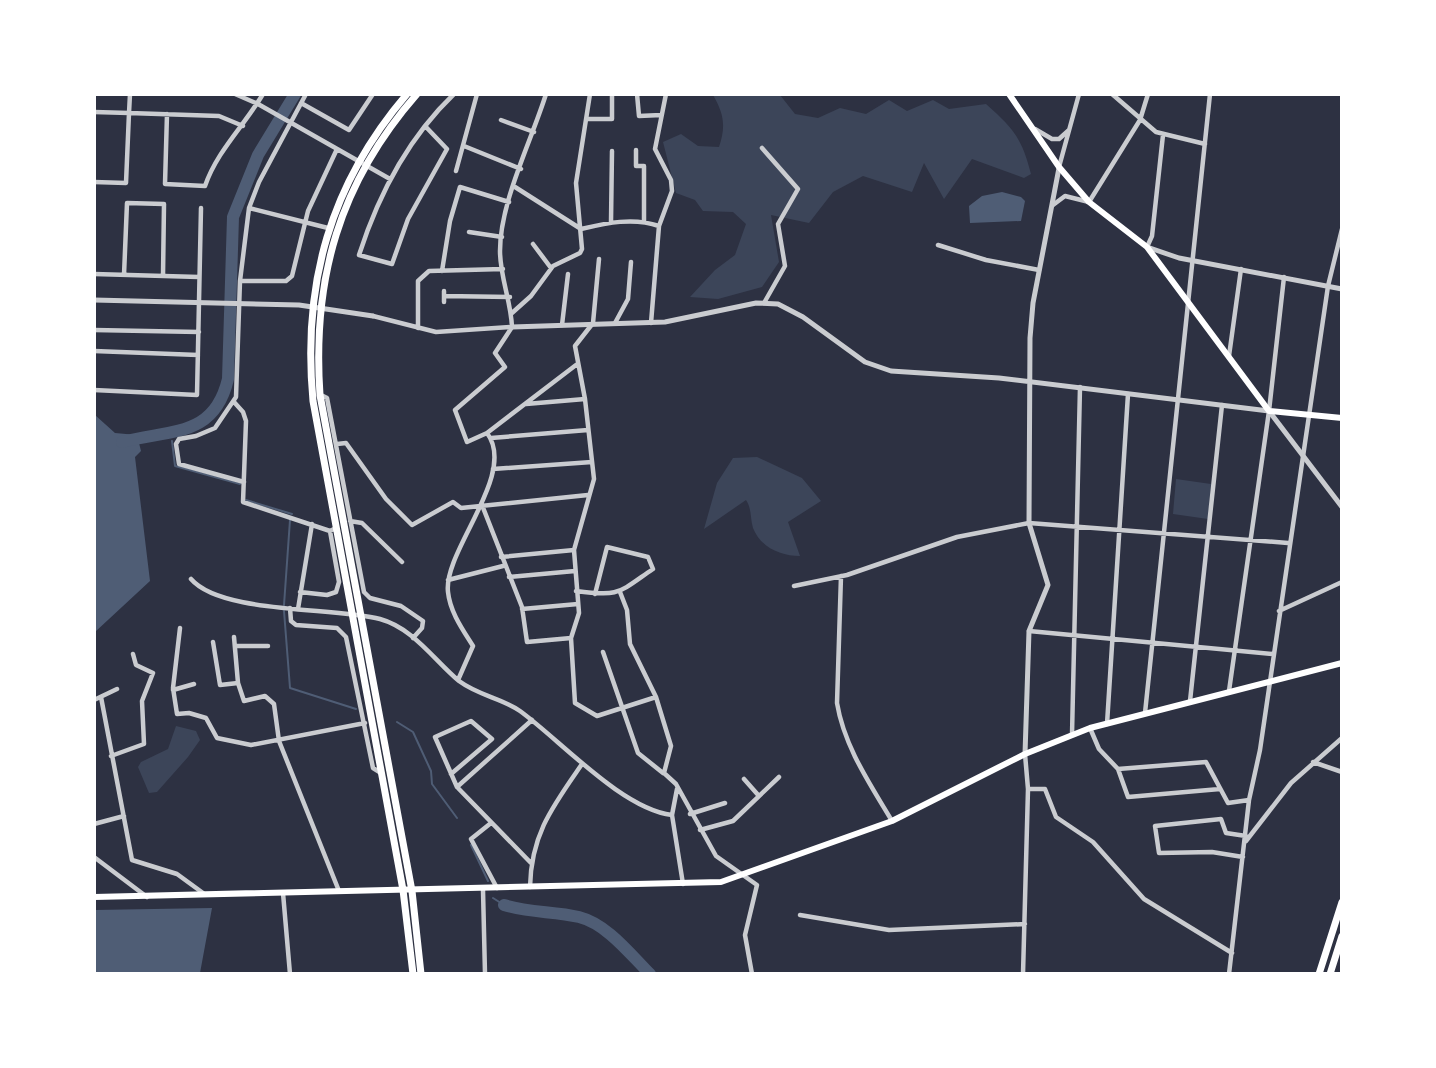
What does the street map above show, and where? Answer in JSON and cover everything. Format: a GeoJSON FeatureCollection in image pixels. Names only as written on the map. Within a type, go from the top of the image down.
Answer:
{"type":"FeatureCollection","features":[{"type":"Feature","properties":{"kind":"highway"},"geometry":{"type":"LineString","coordinates":[[407,94],[382,125],[328,228],[310,368],[333,530],[407,890],[413,974]]}},
{"type":"Feature","properties":{"kind":"highway"},"geometry":{"type":"LineString","coordinates":[[417,94],[362,163],[336,229],[316,306],[320,395],[361,615],[421,974]]}},
{"type":"Feature","properties":{"kind":"highway"},"geometry":{"type":"LineString","coordinates":[[1319,974],[1342,902]]}},
{"type":"Feature","properties":{"kind":"highway"},"geometry":{"type":"LineString","coordinates":[[1330,974],[1342,936]]}},
{"type":"Feature","properties":{"kind":"main road"},"geometry":{"type":"LineString","coordinates":[[1009,94],[1059,167],[1089,202],[1147,247],[1269,411],[1342,418]]}},
{"type":"Feature","properties":{"kind":"main road"},"geometry":{"type":"LineString","coordinates":[[94,897],[683,885],[743,876],[892,821],[1025,754],[1072,734],[1342,663]]}},
{"type":"Feature","properties":{"kind":"street"},"geometry":{"type":"LineString","coordinates":[[94,182],[126,183],[130,94]]}},
{"type":"Feature","properties":{"kind":"street"},"geometry":{"type":"LineString","coordinates":[[235,94],[258,104],[390,179]]}},
{"type":"Feature","properties":{"kind":"street"},"geometry":{"type":"LineString","coordinates":[[167,114],[165,184],[205,186],[219,154],[243,126],[263,94]]}},
{"type":"Feature","properties":{"kind":"street"},"geometry":{"type":"LineString","coordinates":[[244,482],[179,464],[177,448],[179,439],[215,428],[234,402],[237,385],[237,303],[249,208],[306,94]]}},
{"type":"Feature","properties":{"kind":"street"},"geometry":{"type":"LineString","coordinates":[[426,127],[447,149],[430,175],[408,219],[393,264],[359,255],[370,221],[390,179],[426,127],[454,94]]}},
{"type":"Feature","properties":{"kind":"street"},"geometry":{"type":"LineString","coordinates":[[456,171],[477,94]]}},
{"type":"Feature","properties":{"kind":"street"},"geometry":{"type":"LineString","coordinates":[[546,94],[509,202],[502,237],[503,270],[510,298],[512,327],[495,353],[505,367],[455,410],[467,442],[487,433],[576,365]]}},
{"type":"Feature","properties":{"kind":"street"},"geometry":{"type":"LineString","coordinates":[[512,313],[531,296],[551,268],[580,253],[581,229],[576,214],[576,183],[590,94]]}},
{"type":"Feature","properties":{"kind":"street"},"geometry":{"type":"LineString","coordinates":[[586,119],[612,119],[612,94]]}},
{"type":"Feature","properties":{"kind":"street"},"geometry":{"type":"LineString","coordinates":[[637,94],[639,116],[661,115]]}},
{"type":"Feature","properties":{"kind":"street"},"geometry":{"type":"LineString","coordinates":[[651,323],[659,226],[672,191],[671,180],[656,149],[666,94]]}},
{"type":"Feature","properties":{"kind":"street"},"geometry":{"type":"LineString","coordinates":[[1023,974],[1029,631],[1048,585],[1029,523],[1032,303],[1059,167],[1079,94]]}},
{"type":"Feature","properties":{"kind":"street"},"geometry":{"type":"LineString","coordinates":[[1112,94],[1140,120],[1163,135],[1205,144]]}},
{"type":"Feature","properties":{"kind":"street"},"geometry":{"type":"LineString","coordinates":[[1049,213],[1055,202],[1065,196],[1089,202],[1140,120],[1148,94]]}},
{"type":"Feature","properties":{"kind":"street"},"geometry":{"type":"LineString","coordinates":[[1145,713],[1210,94]]}},
{"type":"Feature","properties":{"kind":"street"},"geometry":{"type":"LineString","coordinates":[[301,103],[349,130],[369,96]]}},
{"type":"Feature","properties":{"kind":"street"},"geometry":{"type":"LineString","coordinates":[[94,112],[219,116],[243,126]]}},
{"type":"Feature","properties":{"kind":"street"},"geometry":{"type":"LineString","coordinates":[[502,120],[534,132]]}},
{"type":"Feature","properties":{"kind":"street"},"geometry":{"type":"LineString","coordinates":[[1034,129],[1052,139],[1059,139],[1070,129]]}},
{"type":"Feature","properties":{"kind":"street"},"geometry":{"type":"LineString","coordinates":[[1163,135],[1152,236],[1147,247],[1193,260],[1342,289]]}},
{"type":"Feature","properties":{"kind":"street"},"geometry":{"type":"LineString","coordinates":[[464,146],[521,169]]}},
{"type":"Feature","properties":{"kind":"street"},"geometry":{"type":"LineString","coordinates":[[762,148],[798,188],[778,224],[785,266],[764,303]]}},
{"type":"Feature","properties":{"kind":"street"},"geometry":{"type":"LineString","coordinates":[[240,281],[289,280],[305,224],[337,149]]}},
{"type":"Feature","properties":{"kind":"street"},"geometry":{"type":"LineString","coordinates":[[636,150],[636,166],[644,166],[644,221]]}},
{"type":"Feature","properties":{"kind":"street"},"geometry":{"type":"LineString","coordinates":[[611,222],[612,151]]}},
{"type":"Feature","properties":{"kind":"street"},"geometry":{"type":"LineString","coordinates":[[442,271],[450,221],[460,187],[509,202]]}},
{"type":"Feature","properties":{"kind":"street"},"geometry":{"type":"LineString","coordinates":[[515,187],[581,229],[611,222],[644,221],[659,226]]}},
{"type":"Feature","properties":{"kind":"street"},"geometry":{"type":"LineString","coordinates":[[124,275],[127,203],[164,204],[163,276]]}},
{"type":"Feature","properties":{"kind":"street"},"geometry":{"type":"LineString","coordinates":[[94,390],[197,395],[201,208]]}},
{"type":"Feature","properties":{"kind":"street"},"geometry":{"type":"LineString","coordinates":[[249,208],[328,228]]}},
{"type":"Feature","properties":{"kind":"street"},"geometry":{"type":"LineString","coordinates":[[1229,974],[1249,800],[1328,286],[1342,229]]}},
{"type":"Feature","properties":{"kind":"street"},"geometry":{"type":"LineString","coordinates":[[468,232],[502,237]]}},
{"type":"Feature","properties":{"kind":"street"},"geometry":{"type":"LineString","coordinates":[[533,244],[551,268]]}},
{"type":"Feature","properties":{"kind":"street"},"geometry":{"type":"LineString","coordinates":[[938,245],[986,260],[1039,270]]}},
{"type":"Feature","properties":{"kind":"street"},"geometry":{"type":"LineString","coordinates":[[599,259],[593,323],[575,346],[576,365],[585,400],[593,488],[574,550],[579,613],[571,638],[575,703],[597,716],[656,697]]}},
{"type":"Feature","properties":{"kind":"street"},"geometry":{"type":"LineString","coordinates":[[615,323],[628,299],[631,262]]}},
{"type":"Feature","properties":{"kind":"street"},"geometry":{"type":"LineString","coordinates":[[1229,356],[1241,269]]}},
{"type":"Feature","properties":{"kind":"street"},"geometry":{"type":"LineString","coordinates":[[418,328],[418,281],[429,271],[503,270]]}},
{"type":"Feature","properties":{"kind":"street"},"geometry":{"type":"LineString","coordinates":[[94,274],[199,277]]}},
{"type":"Feature","properties":{"kind":"street"},"geometry":{"type":"LineString","coordinates":[[562,325],[568,274]]}},
{"type":"Feature","properties":{"kind":"street"},"geometry":{"type":"LineString","coordinates":[[1228,691],[1269,411],[1284,277]]}},
{"type":"Feature","properties":{"kind":"street"},"geometry":{"type":"LineString","coordinates":[[444,296],[510,298]]}},
{"type":"Feature","properties":{"kind":"street"},"geometry":{"type":"LineString","coordinates":[[94,300],[316,306],[373,316],[436,332],[593,323],[651,323],[764,303],[789,309],[875,367],[909,373],[1080,387],[1269,411],[1342,507]]}},
{"type":"Feature","properties":{"kind":"street"},"geometry":{"type":"LineString","coordinates":[[94,330],[199,332]]}},
{"type":"Feature","properties":{"kind":"street"},"geometry":{"type":"LineString","coordinates":[[94,351],[198,355]]}},
{"type":"Feature","properties":{"kind":"street"},"geometry":{"type":"LineString","coordinates":[[1072,734],[1080,387]]}},
{"type":"Feature","properties":{"kind":"street"},"geometry":{"type":"LineString","coordinates":[[1107,724],[1128,394]]}},
{"type":"Feature","properties":{"kind":"street"},"geometry":{"type":"LineString","coordinates":[[320,395],[327,398],[364,592],[370,598],[401,606],[423,621],[422,628],[414,638]]}},
{"type":"Feature","properties":{"kind":"street"},"geometry":{"type":"LineString","coordinates":[[525,404],[585,400]]}},
{"type":"Feature","properties":{"kind":"street"},"geometry":{"type":"LineString","coordinates":[[234,402],[243,412],[246,421],[243,502],[333,530],[339,582],[336,592],[327,595],[300,592]]}},
{"type":"Feature","properties":{"kind":"street"},"geometry":{"type":"LineString","coordinates":[[1190,701],[1222,405]]}},
{"type":"Feature","properties":{"kind":"street"},"geometry":{"type":"LineString","coordinates":[[491,438],[588,430]]}},
{"type":"Feature","properties":{"kind":"street"},"geometry":{"type":"LineString","coordinates":[[458,680],[473,646],[451,605],[448,580],[493,469],[491,438],[487,433]]}},
{"type":"Feature","properties":{"kind":"street"},"geometry":{"type":"LineString","coordinates":[[337,444],[346,443],[386,499],[412,525],[450,502],[461,508],[589,495]]}},
{"type":"Feature","properties":{"kind":"street"},"geometry":{"type":"LineString","coordinates":[[493,469],[592,462]]}},
{"type":"Feature","properties":{"kind":"street"},"geometry":{"type":"LineString","coordinates":[[481,504],[503,566],[522,608],[527,642],[571,638]]}},
{"type":"Feature","properties":{"kind":"street"},"geometry":{"type":"LineString","coordinates":[[350,521],[362,523],[402,562]]}},
{"type":"Feature","properties":{"kind":"street"},"geometry":{"type":"LineString","coordinates":[[794,586],[841,576],[957,537],[1029,523],[1288,543]]}},
{"type":"Feature","properties":{"kind":"street"},"geometry":{"type":"LineString","coordinates":[[298,609],[312,524]]}},
{"type":"Feature","properties":{"kind":"street"},"geometry":{"type":"LineString","coordinates":[[576,591],[596,594],[615,595],[653,569],[648,557],[607,547],[596,594]]}},
{"type":"Feature","properties":{"kind":"street"},"geometry":{"type":"LineString","coordinates":[[501,557],[574,550]]}},
{"type":"Feature","properties":{"kind":"street"},"geometry":{"type":"LineString","coordinates":[[448,580],[503,566]]}},
{"type":"Feature","properties":{"kind":"street"},"geometry":{"type":"LineString","coordinates":[[509,577],[575,571]]}},
{"type":"Feature","properties":{"kind":"street"},"geometry":{"type":"LineString","coordinates":[[841,576],[837,703],[839,719],[851,749],[892,821]]}},
{"type":"Feature","properties":{"kind":"street"},"geometry":{"type":"LineString","coordinates":[[191,579],[201,589],[222,597],[286,608],[351,613],[390,622],[414,638],[458,680],[486,698],[515,708],[582,764],[628,796],[672,815]]}},
{"type":"Feature","properties":{"kind":"street"},"geometry":{"type":"LineString","coordinates":[[1279,611],[1342,582]]}},
{"type":"Feature","properties":{"kind":"street"},"geometry":{"type":"LineString","coordinates":[[620,592],[627,610],[630,644],[656,697],[671,746],[664,773]]}},
{"type":"Feature","properties":{"kind":"street"},"geometry":{"type":"LineString","coordinates":[[522,608],[578,604]]}},
{"type":"Feature","properties":{"kind":"street"},"geometry":{"type":"LineString","coordinates":[[286,608],[291,621],[296,625],[343,631],[373,768],[382,774]]}},
{"type":"Feature","properties":{"kind":"street"},"geometry":{"type":"LineString","coordinates":[[180,628],[173,690],[177,715],[189,713],[206,718],[217,738],[251,745],[365,723]]}},
{"type":"Feature","properties":{"kind":"street"},"geometry":{"type":"LineString","coordinates":[[1029,631],[1273,653]]}},
{"type":"Feature","properties":{"kind":"street"},"geometry":{"type":"LineString","coordinates":[[233,637],[238,683],[243,701],[265,696],[274,704],[279,741],[340,892]]}},
{"type":"Feature","properties":{"kind":"street"},"geometry":{"type":"LineString","coordinates":[[213,642],[220,685],[238,683]]}},
{"type":"Feature","properties":{"kind":"street"},"geometry":{"type":"LineString","coordinates":[[235,646],[268,646]]}},
{"type":"Feature","properties":{"kind":"street"},"geometry":{"type":"LineString","coordinates":[[603,652],[638,753],[664,773],[677,788],[716,856],[757,884],[758,890],[744,935],[752,974]]}},
{"type":"Feature","properties":{"kind":"street"},"geometry":{"type":"LineString","coordinates":[[111,756],[144,744],[142,701],[153,673],[136,665],[133,654]]}},
{"type":"Feature","properties":{"kind":"street"},"geometry":{"type":"LineString","coordinates":[[173,690],[194,684]]}},
{"type":"Feature","properties":{"kind":"street"},"geometry":{"type":"LineString","coordinates":[[94,700],[117,689]]}},
{"type":"Feature","properties":{"kind":"street"},"geometry":{"type":"LineString","coordinates":[[101,697],[132,860],[177,874],[206,896]]}},
{"type":"Feature","properties":{"kind":"street"},"geometry":{"type":"LineString","coordinates":[[457,788],[532,720]]}},
{"type":"Feature","properties":{"kind":"street"},"geometry":{"type":"LineString","coordinates":[[451,774],[492,739],[478,724],[471,721],[435,737],[457,788],[530,863]]}},
{"type":"Feature","properties":{"kind":"street"},"geometry":{"type":"LineString","coordinates":[[1090,728],[1099,749],[1118,769],[1128,797],[1220,789]]}},
{"type":"Feature","properties":{"kind":"street"},"geometry":{"type":"LineString","coordinates":[[1246,839],[1291,783],[1342,738]]}},
{"type":"Feature","properties":{"kind":"street"},"geometry":{"type":"LineString","coordinates":[[1118,769],[1206,762],[1228,803],[1249,800]]}},
{"type":"Feature","properties":{"kind":"street"},"geometry":{"type":"LineString","coordinates":[[1313,762],[1342,772]]}},
{"type":"Feature","properties":{"kind":"street"},"geometry":{"type":"LineString","coordinates":[[530,888],[530,863],[545,820],[582,764]]}},
{"type":"Feature","properties":{"kind":"street"},"geometry":{"type":"LineString","coordinates":[[700,830],[733,821],[779,777]]}},
{"type":"Feature","properties":{"kind":"street"},"geometry":{"type":"LineString","coordinates":[[744,779],[759,796]]}},
{"type":"Feature","properties":{"kind":"street"},"geometry":{"type":"LineString","coordinates":[[677,788],[672,815],[683,885]]}},
{"type":"Feature","properties":{"kind":"street"},"geometry":{"type":"LineString","coordinates":[[1028,789],[1045,789],[1056,817],[1093,842],[1144,899],[1232,953]]}},
{"type":"Feature","properties":{"kind":"street"},"geometry":{"type":"LineString","coordinates":[[690,814],[725,803]]}},
{"type":"Feature","properties":{"kind":"street"},"geometry":{"type":"LineString","coordinates":[[94,824],[124,816]]}},
{"type":"Feature","properties":{"kind":"street"},"geometry":{"type":"LineString","coordinates":[[1243,857],[1212,852],[1159,853],[1155,826],[1221,819],[1226,833],[1246,839]]}},
{"type":"Feature","properties":{"kind":"street"},"geometry":{"type":"LineString","coordinates":[[491,823],[471,839],[498,889]]}},
{"type":"Feature","properties":{"kind":"street"},"geometry":{"type":"LineString","coordinates":[[94,857],[148,898]]}},
{"type":"Feature","properties":{"kind":"street"},"geometry":{"type":"LineString","coordinates":[[483,890],[485,974]]}},
{"type":"Feature","properties":{"kind":"street"},"geometry":{"type":"LineString","coordinates":[[283,893],[290,974]]}},
{"type":"Feature","properties":{"kind":"street"},"geometry":{"type":"LineString","coordinates":[[800,915],[889,930],[1025,924]]}},
{"type":"Feature","properties":{"kind":"shaded area"},"geometry":{"type":"Polygon","coordinates":[[[713,95],[780,95],[795,114],[818,118],[840,108],[866,114],[889,100],[907,111],[933,100],[949,109],[986,104],[1015,134],[1031,174],[1024,178],[972,159],[944,199],[924,163],[912,192],[863,176],[833,192],[809,223],[771,215],[779,262],[762,287],[718,299],[690,297],[715,270],[735,255],[746,224],[733,212],[703,211],[695,200],[676,193],[663,142],[681,134],[698,146],[719,147],[723,120],[713,95]]]}},
{"type":"Feature","properties":{"kind":"shaded area"},"geometry":{"type":"Polygon","coordinates":[[[1002,192],[1021,197],[1025,201],[1021,221],[970,223],[969,206],[982,196],[1002,192]]]}},
{"type":"Feature","properties":{"kind":"shaded area"},"geometry":{"type":"Polygon","coordinates":[[[95,415],[115,433],[137,435],[141,451],[135,457],[150,581],[95,632],[95,415]]]}},
{"type":"Feature","properties":{"kind":"shaded area"},"geometry":{"type":"Polygon","coordinates":[[[757,457],[802,478],[821,501],[788,522],[800,556],[772,550],[761,541],[753,528],[746,500],[704,529],[717,483],[733,458],[757,457]]]}},
{"type":"Feature","properties":{"kind":"shaded area"},"geometry":{"type":"Polygon","coordinates":[[[1176,479],[1211,484],[1208,519],[1173,514],[1176,479]]]}},
{"type":"Feature","properties":{"kind":"shaded area"},"geometry":{"type":"Polygon","coordinates":[[[176,726],[196,731],[200,740],[157,792],[149,793],[138,767],[141,762],[168,749],[176,726]]]}},
{"type":"Feature","properties":{"kind":"shaded area"},"geometry":{"type":"Polygon","coordinates":[[[212,908],[200,973],[95,973],[95,910],[212,908]]]}},
{"type":"Feature","properties":{"kind":"waterway"},"geometry":{"type":"LineString","coordinates":[[122,442],[188,428],[212,412],[221,398],[228,379],[233,217],[258,155],[295,94]]}},
{"type":"Feature","properties":{"kind":"waterway"},"geometry":{"type":"LineString","coordinates":[[172,441],[175,466],[240,484]]}},
{"type":"Feature","properties":{"kind":"waterway"},"geometry":{"type":"LineString","coordinates":[[246,500],[292,514]]}},
{"type":"Feature","properties":{"kind":"waterway"},"geometry":{"type":"LineString","coordinates":[[284,605],[290,520]]}},
{"type":"Feature","properties":{"kind":"waterway"},"geometry":{"type":"LineString","coordinates":[[284,611],[290,688],[356,709]]}},
{"type":"Feature","properties":{"kind":"waterway"},"geometry":{"type":"LineString","coordinates":[[397,722],[413,732],[431,771],[432,784],[457,818]]}},
{"type":"Feature","properties":{"kind":"waterway"},"geometry":{"type":"LineString","coordinates":[[471,845],[488,881]]}},
{"type":"Feature","properties":{"kind":"waterway"},"geometry":{"type":"LineString","coordinates":[[493,898],[504,905]]}},
{"type":"Feature","properties":{"kind":"waterway"},"geometry":{"type":"LineString","coordinates":[[504,905],[570,915],[589,921],[618,941],[650,974]]}}]}
